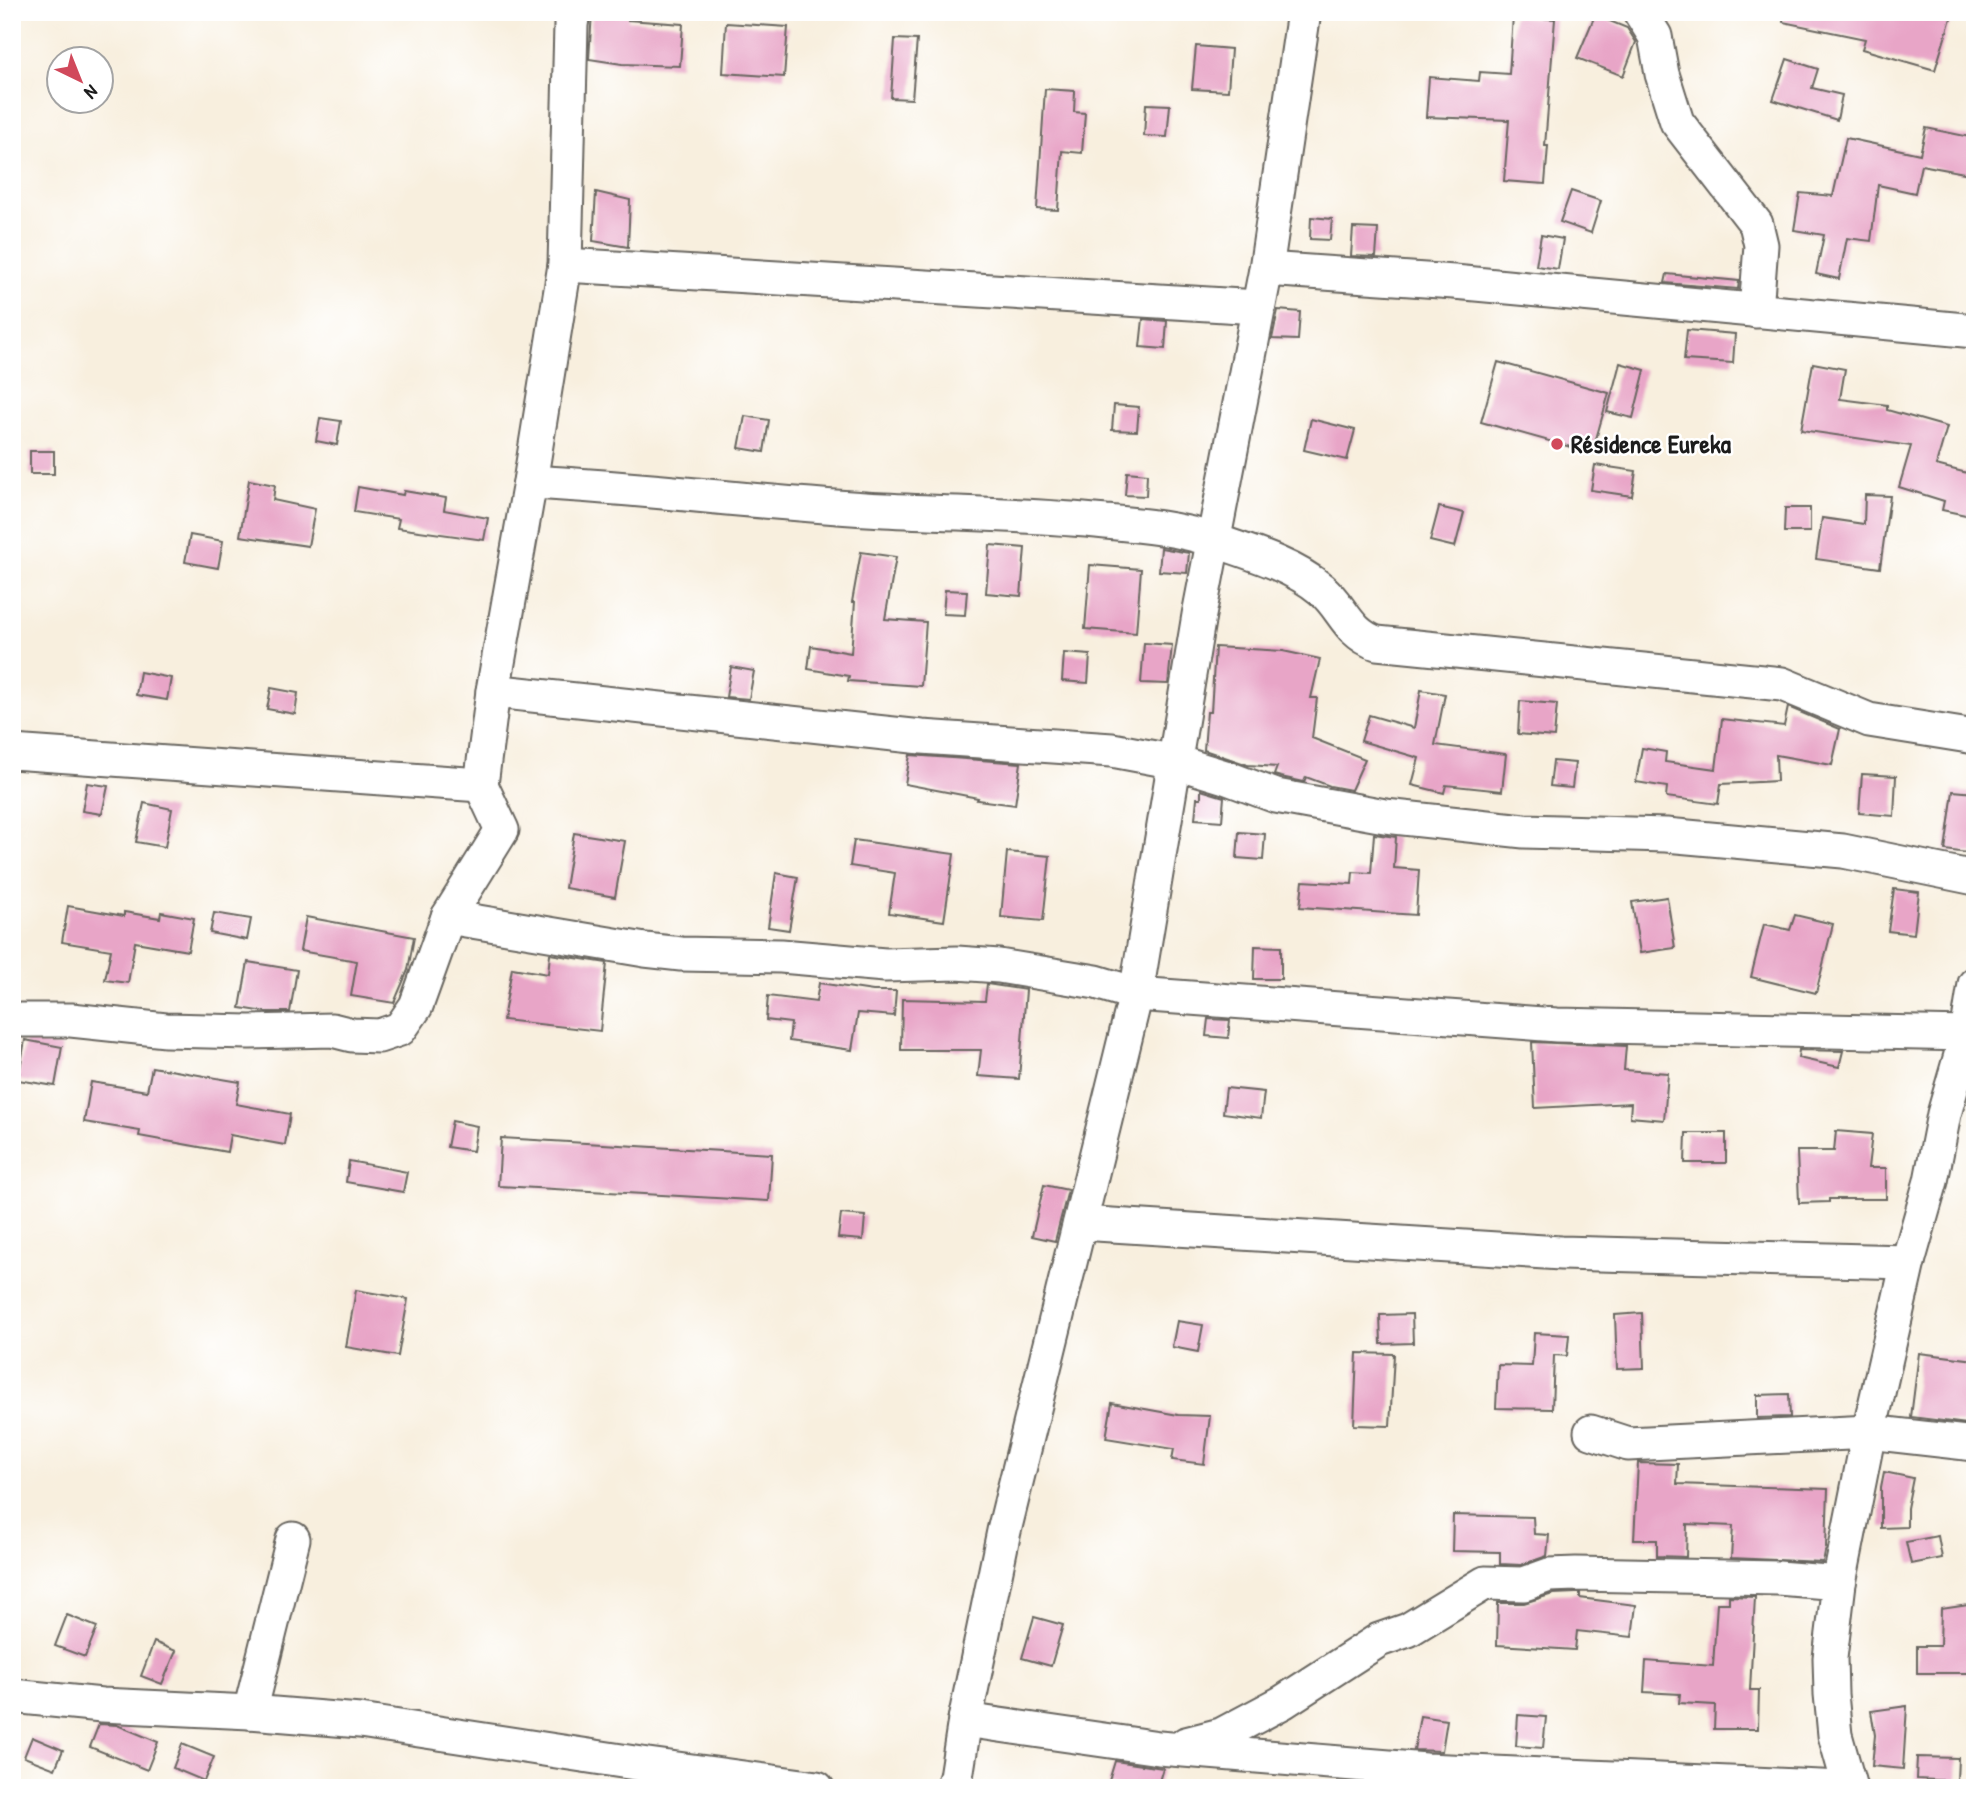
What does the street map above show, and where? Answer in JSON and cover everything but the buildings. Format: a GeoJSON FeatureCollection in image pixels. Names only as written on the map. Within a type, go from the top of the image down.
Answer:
{"type":"FeatureCollection","features":[{"type":"Feature","properties":{"kind":"street"},"geometry":{"type":"LineString","coordinates":[[12,1020],[71,1020],[166,1030],[332,1030],[352,1035],[379,1036],[400,1029],[415,1006],[448,916],[502,830],[481,785],[493,691],[565,265],[573,12]]}},
{"type":"Feature","properties":{"kind":"street"},"geometry":{"type":"LineString","coordinates":[[954,1784],[1004,1531],[1136,994],[1213,540],[1266,269],[1304,12]]}},
{"type":"Feature","properties":{"kind":"street"},"geometry":{"type":"LineString","coordinates":[[1640,12],[1655,36],[1662,74],[1676,122],[1756,224],[1760,245],[1756,311]]}},
{"type":"Feature","properties":{"kind":"street"},"geometry":{"type":"LineString","coordinates":[[565,265],[1258,307]]}},
{"type":"Feature","properties":{"kind":"street"},"geometry":{"type":"LineString","coordinates":[[1266,269],[1454,282],[1975,331]]}},
{"type":"Feature","properties":{"kind":"street"},"geometry":{"type":"LineString","coordinates":[[530,482],[734,500],[1075,519],[1156,528],[1213,540],[1282,566],[1323,590],[1356,632],[1377,643],[1782,684],[1869,720],[1975,737]]}},
{"type":"Feature","properties":{"kind":"street"},"geometry":{"type":"LineString","coordinates":[[493,691],[922,737],[1112,750],[1176,762],[1276,796],[1385,816],[1524,831],[1665,835],[1843,850],[1975,878]]}},
{"type":"Feature","properties":{"kind":"street"},"geometry":{"type":"LineString","coordinates":[[12,752],[481,785]]}},
{"type":"Feature","properties":{"kind":"street"},"geometry":{"type":"LineString","coordinates":[[448,916],[669,953],[780,956],[872,965],[957,963],[999,966],[1096,982],[1136,994],[1557,1025],[1971,1035]]}},
{"type":"Feature","properties":{"kind":"street"},"geometry":{"type":"LineString","coordinates":[[1850,1788],[1835,1735],[1831,1694],[1830,1658],[1839,1583],[1869,1432],[1908,1262],[1931,1181],[1944,1114],[1971,1035],[1975,984]]}},
{"type":"Feature","properties":{"kind":"street"},"geometry":{"type":"LineString","coordinates":[[1080,1223],[1561,1253],[1908,1262]]}},
{"type":"Feature","properties":{"kind":"street"},"geometry":{"type":"LineString","coordinates":[[1591,1433],[1628,1444],[1869,1432],[1975,1444]]}},
{"type":"Feature","properties":{"kind":"street"},"geometry":{"type":"LineString","coordinates":[[250,1712],[293,1539]]}},
{"type":"Feature","properties":{"kind":"street"},"geometry":{"type":"LineString","coordinates":[[1159,1748],[1189,1744],[1221,1735],[1283,1702],[1379,1640],[1408,1630],[1485,1583],[1524,1584],[1549,1575],[1576,1574],[1778,1578],[1839,1583]]}},
{"type":"Feature","properties":{"kind":"street"},"geometry":{"type":"LineString","coordinates":[[12,1696],[102,1705],[250,1712],[360,1721],[622,1762],[817,1788]]}},
{"type":"Feature","properties":{"kind":"street"},"geometry":{"type":"LineString","coordinates":[[965,1720],[1159,1748],[1426,1770],[1843,1788]]}},
{"type":"Feature","properties":{"kind":"place","name":"Résidence Eureka"},"geometry":{"type":"Point","coordinates":[1557,444]}}]}
